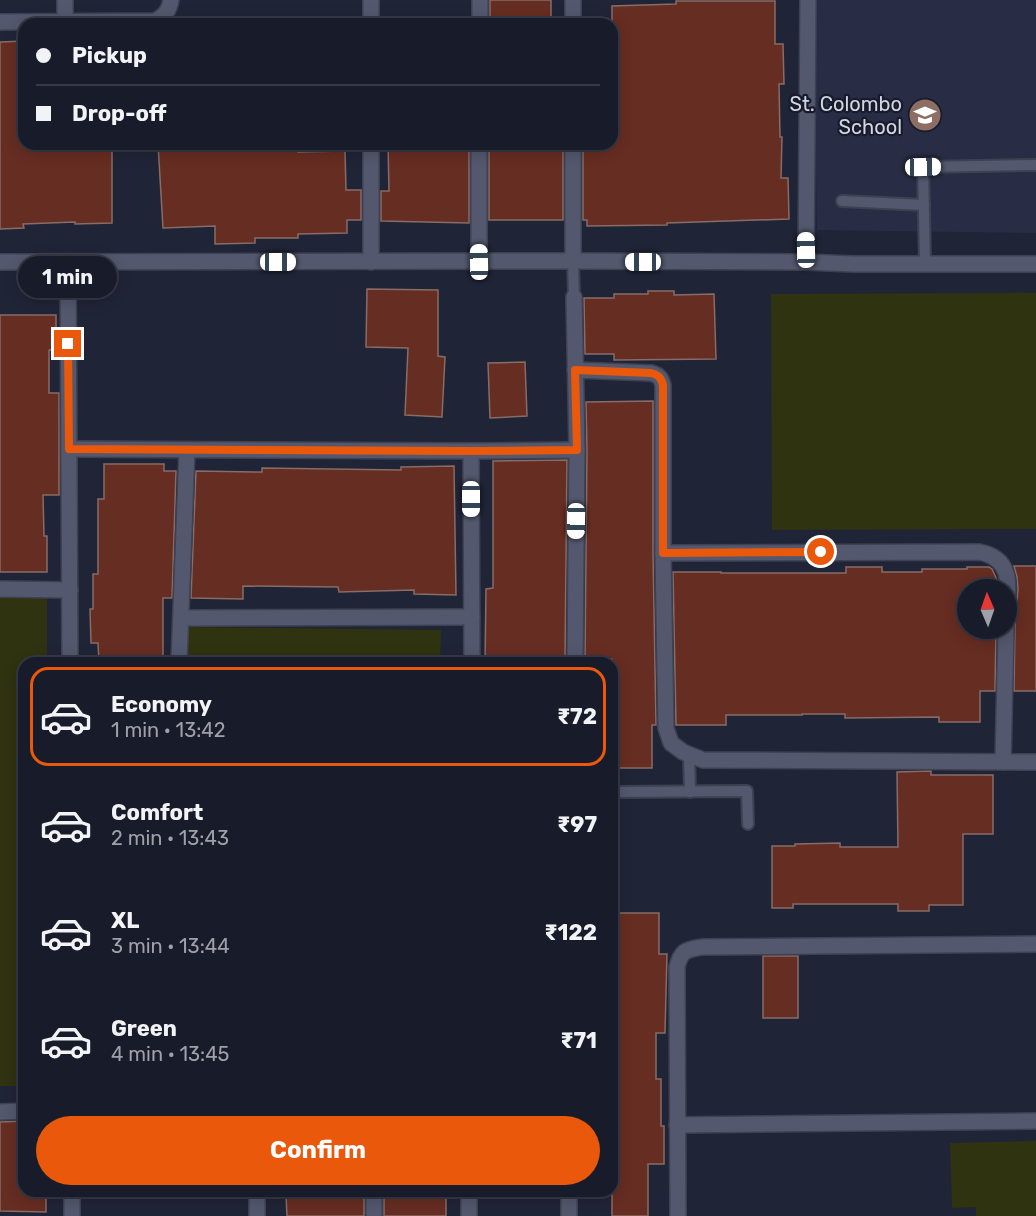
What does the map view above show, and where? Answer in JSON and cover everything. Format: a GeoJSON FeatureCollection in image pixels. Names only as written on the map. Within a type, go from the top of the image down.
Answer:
{"type":"FeatureCollection","features":[{"type":"Feature","properties":{"kind":"street"},"geometry":{"type":"LineString","coordinates":[[65,0],[65,18]]}},
{"type":"Feature","properties":{"kind":"street"},"geometry":{"type":"LineString","coordinates":[[160,18],[169,8],[171,0]]}},
{"type":"Feature","properties":{"kind":"street"},"geometry":{"type":"LineString","coordinates":[[371,0],[371,18]]}},
{"type":"Feature","properties":{"kind":"street"},"geometry":{"type":"LineString","coordinates":[[480,0],[480,18]]}},
{"type":"Feature","properties":{"kind":"street"},"geometry":{"type":"LineString","coordinates":[[573,0],[573,18]]}},
{"type":"Feature","properties":{"kind":"street"},"geometry":{"type":"LineString","coordinates":[[806,262],[808,0]]}},
{"type":"Feature","properties":{"kind":"street"},"geometry":{"type":"LineString","coordinates":[[0,22],[18,22]]}},
{"type":"Feature","properties":{"kind":"street"},"geometry":{"type":"LineString","coordinates":[[371,150],[371,262]]}},
{"type":"Feature","properties":{"kind":"street"},"geometry":{"type":"LineString","coordinates":[[479,150],[479,262]]}},
{"type":"Feature","properties":{"kind":"street"},"geometry":{"type":"LineString","coordinates":[[573,150],[573,261]]}},
{"type":"Feature","properties":{"kind":"street"},"geometry":{"type":"LineString","coordinates":[[0,262],[573,261],[1036,264]]}},
{"type":"Feature","properties":{"kind":"street"},"geometry":{"type":"LineString","coordinates":[[68,262],[70,657]]}},
{"type":"Feature","properties":{"kind":"street"},"geometry":{"type":"LineString","coordinates":[[574,297],[577,450],[575,657]]}},
{"type":"Feature","properties":{"kind":"street"},"geometry":{"type":"LineString","coordinates":[[575,370],[651,373],[661,378],[666,728],[671,743],[683,752],[703,759],[1036,762]]}},
{"type":"Feature","properties":{"kind":"street"},"geometry":{"type":"LineString","coordinates":[[69,449],[577,450]]}},
{"type":"Feature","properties":{"kind":"street"},"geometry":{"type":"LineString","coordinates":[[179,657],[188,450]]}},
{"type":"Feature","properties":{"kind":"street"},"geometry":{"type":"LineString","coordinates":[[471,451],[472,657]]}},
{"type":"Feature","properties":{"kind":"street"},"geometry":{"type":"LineString","coordinates":[[663,553],[979,552],[990,554],[1001,562],[1008,579]]}},
{"type":"Feature","properties":{"kind":"street"},"geometry":{"type":"LineString","coordinates":[[0,589],[70,590]]}},
{"type":"Feature","properties":{"kind":"street"},"geometry":{"type":"LineString","coordinates":[[181,618],[472,617]]}},
{"type":"Feature","properties":{"kind":"street"},"geometry":{"type":"LineString","coordinates":[[1003,762],[1006,639]]}},
{"type":"Feature","properties":{"kind":"street"},"geometry":{"type":"LineString","coordinates":[[678,1216],[677,967],[680,956],[688,950],[702,947],[1036,944]]}},
{"type":"Feature","properties":{"kind":"street"},"geometry":{"type":"LineString","coordinates":[[0,1112],[18,1112]]}},
{"type":"Feature","properties":{"kind":"street"},"geometry":{"type":"LineString","coordinates":[[677,1125],[1036,1120]]}},
{"type":"Feature","properties":{"kind":"street"},"geometry":{"type":"LineString","coordinates":[[72,1197],[72,1216]]}},
{"type":"Feature","properties":{"kind":"street"},"geometry":{"type":"LineString","coordinates":[[257,1197],[257,1216]]}},
{"type":"Feature","properties":{"kind":"street"},"geometry":{"type":"LineString","coordinates":[[374,1197],[374,1216]]}},
{"type":"Feature","properties":{"kind":"street"},"geometry":{"type":"LineString","coordinates":[[469,1197],[470,1216]]}},
{"type":"Feature","properties":{"kind":"street"},"geometry":{"type":"LineString","coordinates":[[569,1197],[569,1216]]}},
{"type":"Feature","properties":{"kind":"lane"},"geometry":{"type":"LineString","coordinates":[[925,263],[923,167],[1036,165]]}},
{"type":"Feature","properties":{"kind":"lane"},"geometry":{"type":"LineString","coordinates":[[842,201],[924,205]]}},
{"type":"Feature","properties":{"kind":"lane"},"geometry":{"type":"LineString","coordinates":[[573,261],[574,297]]}},
{"type":"Feature","properties":{"kind":"lane"},"geometry":{"type":"LineString","coordinates":[[689,755],[690,792]]}},
{"type":"Feature","properties":{"kind":"lane"},"geometry":{"type":"LineString","coordinates":[[618,792],[747,791],[748,824]]}},
{"type":"Feature","properties":{"kind":"shaded area","name":"St. Colombo School"},"geometry":{"type":"Polygon","coordinates":[[[813,0],[1036,0],[1036,233],[817,230],[813,0]]]}},
{"type":"Feature","properties":{"kind":"green space"},"geometry":{"type":"Polygon","coordinates":[[[1036,293],[1036,529],[772,530],[771,294],[1036,293]]]}},
{"type":"Feature","properties":{"kind":"green space"},"geometry":{"type":"Polygon","coordinates":[[[0,593],[47,593],[47,657],[18,657],[18,1086],[0,1086],[0,593]]]}},
{"type":"Feature","properties":{"kind":"green space"},"geometry":{"type":"Polygon","coordinates":[[[185,627],[441,630],[440,657],[184,657],[185,627]]]}},
{"type":"Feature","properties":{"kind":"green space"},"geometry":{"type":"Polygon","coordinates":[[[1036,1141],[1036,1216],[976,1216],[976,1207],[952,1208],[950,1143],[1036,1141]]]}},
{"type":"Feature","properties":{"kind":"building"},"geometry":{"type":"Polygon","coordinates":[[[490,0],[551,0],[551,18],[490,18],[490,0]]]}},
{"type":"Feature","properties":{"kind":"building"},"geometry":{"type":"Polygon","coordinates":[[[676,1],[775,1],[775,44],[783,44],[784,84],[779,84],[780,137],[782,137],[781,178],[788,178],[789,219],[587,226],[587,220],[583,220],[583,150],[618,150],[618,18],[612,18],[612,6],[676,4],[676,1]]]}},
{"type":"Feature","properties":{"kind":"building"},"geometry":{"type":"Polygon","coordinates":[[[18,41],[18,150],[112,150],[112,223],[23,224],[24,228],[0,229],[0,42],[18,41]]]}},
{"type":"Feature","properties":{"kind":"building"},"geometry":{"type":"Polygon","coordinates":[[[158,150],[345,151],[346,190],[361,190],[361,220],[347,220],[347,233],[298,234],[298,238],[255,238],[255,243],[215,244],[215,226],[163,228],[158,150]]]}},
{"type":"Feature","properties":{"kind":"building"},"geometry":{"type":"Polygon","coordinates":[[[388,150],[469,150],[469,223],[381,221],[381,191],[389,191],[388,150]]]}},
{"type":"Feature","properties":{"kind":"building"},"geometry":{"type":"Polygon","coordinates":[[[489,150],[563,150],[563,220],[489,220],[489,150]]]}},
{"type":"Feature","properties":{"kind":"building"},"geometry":{"type":"Polygon","coordinates":[[[367,289],[438,290],[438,356],[445,357],[442,417],[405,415],[408,348],[366,347],[367,289]]]}},
{"type":"Feature","properties":{"kind":"building"},"geometry":{"type":"Polygon","coordinates":[[[648,291],[674,291],[674,295],[714,294],[716,359],[614,360],[614,354],[585,354],[584,298],[614,298],[614,294],[648,294],[648,291]]]}},
{"type":"Feature","properties":{"kind":"building"},"geometry":{"type":"Polygon","coordinates":[[[0,315],[56,315],[56,350],[49,350],[49,393],[59,393],[59,495],[43,495],[44,536],[47,536],[47,572],[0,572],[0,315]]]}},
{"type":"Feature","properties":{"kind":"building"},"geometry":{"type":"Polygon","coordinates":[[[525,362],[527,416],[490,418],[488,363],[525,362]]]}},
{"type":"Feature","properties":{"kind":"building"},"geometry":{"type":"Polygon","coordinates":[[[653,401],[656,725],[652,725],[652,768],[618,768],[618,657],[585,657],[586,402],[653,401]]]}},
{"type":"Feature","properties":{"kind":"building"},"geometry":{"type":"Polygon","coordinates":[[[567,460],[565,657],[485,657],[486,589],[493,588],[493,461],[567,460]]]}},
{"type":"Feature","properties":{"kind":"building"},"geometry":{"type":"Polygon","coordinates":[[[104,464],[164,464],[164,471],[176,471],[172,598],[163,598],[163,657],[99,657],[98,643],[91,643],[90,609],[93,609],[93,574],[98,574],[98,499],[104,499],[104,464]]]}},
{"type":"Feature","properties":{"kind":"building"},"geometry":{"type":"Polygon","coordinates":[[[454,466],[456,595],[414,594],[414,590],[339,592],[338,587],[243,586],[243,599],[191,598],[196,471],[262,472],[262,468],[401,470],[401,467],[454,466]]]}},
{"type":"Feature","properties":{"kind":"building"},"geometry":{"type":"Polygon","coordinates":[[[1014,566],[1036,566],[1036,691],[1014,691],[1017,577],[1014,566]]]}},
{"type":"Feature","properties":{"kind":"building"},"geometry":{"type":"Polygon","coordinates":[[[846,567],[882,567],[882,572],[922,572],[922,569],[967,569],[967,567],[992,569],[997,579],[957,579],[957,639],[996,639],[995,691],[980,691],[980,722],[939,722],[939,717],[845,718],[845,714],[802,714],[726,715],[726,725],[676,725],[673,572],[846,573],[846,567]]]}},
{"type":"Feature","properties":{"kind":"building"},"geometry":{"type":"Polygon","coordinates":[[[931,771],[931,775],[993,775],[993,834],[963,834],[963,905],[929,905],[929,911],[898,911],[898,904],[793,904],[793,908],[772,908],[772,846],[840,843],[840,847],[898,847],[897,772],[931,771]]]}},
{"type":"Feature","properties":{"kind":"building"},"geometry":{"type":"Polygon","coordinates":[[[618,913],[659,913],[659,954],[667,954],[665,1033],[656,1033],[656,1079],[661,1079],[664,1164],[648,1164],[648,1216],[612,1216],[612,1197],[618,1197],[618,913]]]}},
{"type":"Feature","properties":{"kind":"building"},"geometry":{"type":"Polygon","coordinates":[[[763,956],[798,956],[798,1018],[763,1018],[763,956]]]}},
{"type":"Feature","properties":{"kind":"building"},"geometry":{"type":"Polygon","coordinates":[[[18,1121],[18,1197],[46,1197],[46,1212],[0,1211],[0,1122],[18,1121]]]}},
{"type":"Feature","properties":{"kind":"building"},"geometry":{"type":"Polygon","coordinates":[[[286,1197],[364,1197],[364,1216],[287,1216],[286,1197]]]}},
{"type":"Feature","properties":{"kind":"building"},"geometry":{"type":"Polygon","coordinates":[[[384,1197],[446,1197],[446,1216],[384,1216],[384,1197]]]}},
{"type":"Feature","properties":{"kind":"place","name":"St. Colombo School"},"geometry":{"type":"Point","coordinates":[925,115]}},
{"type":"Feature","properties":{"kind":"route"},"geometry":{"type":"LineString","coordinates":[[68,344],[69,449],[577,450],[575,370],[651,373],[661,378],[663,385],[663,553],[821,552]]}}]}
